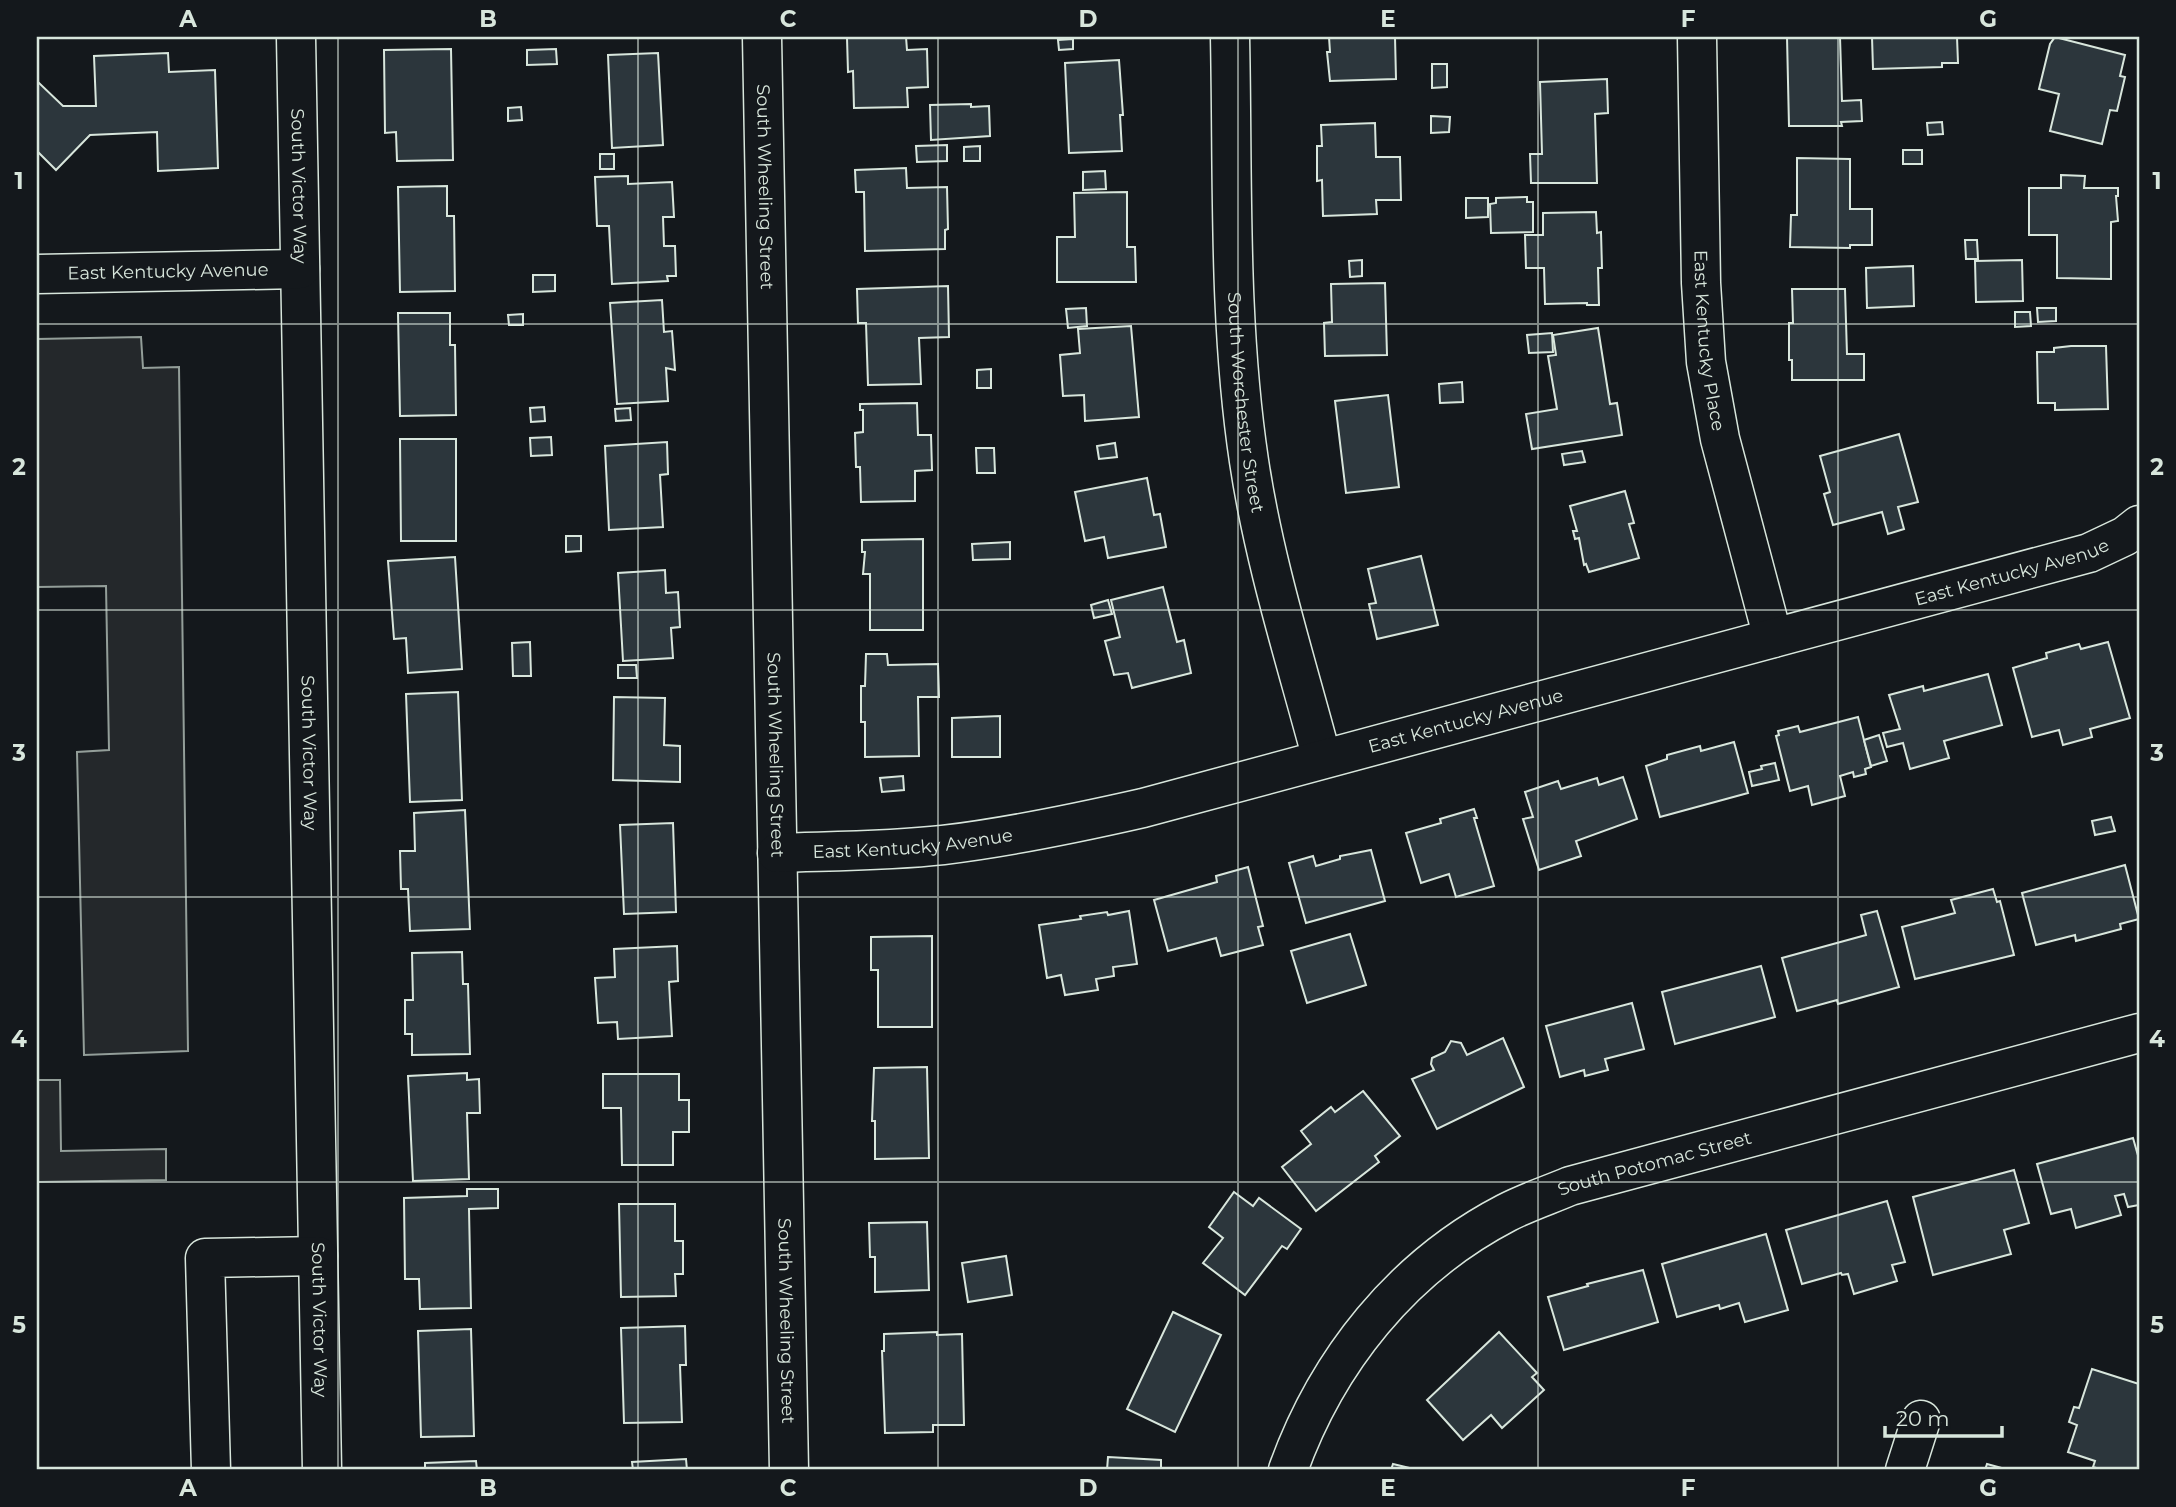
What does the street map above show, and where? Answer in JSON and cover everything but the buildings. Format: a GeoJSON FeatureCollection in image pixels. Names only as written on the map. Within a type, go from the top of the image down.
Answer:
{"type":"FeatureCollection","features":[{"type":"Feature","properties":{"kind":"street","name":"South Victor Way"},"geometry":{"type":"LineString","coordinates":[[296,37],[322,1470]]}},
{"type":"Feature","properties":{"kind":"street","name":"South Wheeling Street"},"geometry":{"type":"LineString","coordinates":[[762,37],[789,1470]]}},
{"type":"Feature","properties":{"kind":"street","name":"South Worchester Street"},"geometry":{"type":"LineString","coordinates":[[1230,37],[1236,334],[1242,410],[1260,524],[1322,760]]}},
{"type":"Feature","properties":{"kind":"street","name":"East Kentucky Place"},"geometry":{"type":"LineString","coordinates":[[1697,37],[1701,283],[1706,362],[1720,439],[1773,638]]}},
{"type":"Feature","properties":{"kind":"street","name":"East Kentucky Avenue"},"geometry":{"type":"LineString","coordinates":[[37,274],[300,269]]}},
{"type":"Feature","properties":{"kind":"street","name":"East Kentucky Avenue"},"geometry":{"type":"LineString","coordinates":[[777,853],[876,850],[1011,836],[1143,808],[2089,553],[2125,536],[2139,525]]}},
{"type":"Feature","properties":{"kind":"street","name":"South Potomac Street"},"geometry":{"type":"LineString","coordinates":[[1288,1470],[1314,1405],[1351,1346],[1395,1293],[1448,1249],[1507,1212],[1570,1186],[2139,1033]]}},
{"type":"Feature","properties":{"kind":"street"},"geometry":{"type":"LineString","coordinates":[[211,1470],[205,1258],[318,1256]]}},
{"type":"Feature","properties":{"kind":"street"},"geometry":{"type":"LineString","coordinates":[[1905,1470],[1921,1420]]}},
{"type":"Feature","properties":{"kind":"shaded area"},"geometry":{"type":"Polygon","coordinates":[[[141,337],[143,368],[179,367],[188,1051],[84,1055],[77,752],[109,750],[106,586],[37,587],[37,339],[141,337]]]}},
{"type":"Feature","properties":{"kind":"shaded area"},"geometry":{"type":"Polygon","coordinates":[[[37,1080],[60,1080],[61,1151],[166,1149],[166,1180],[37,1182],[37,1080]]]}}]}
